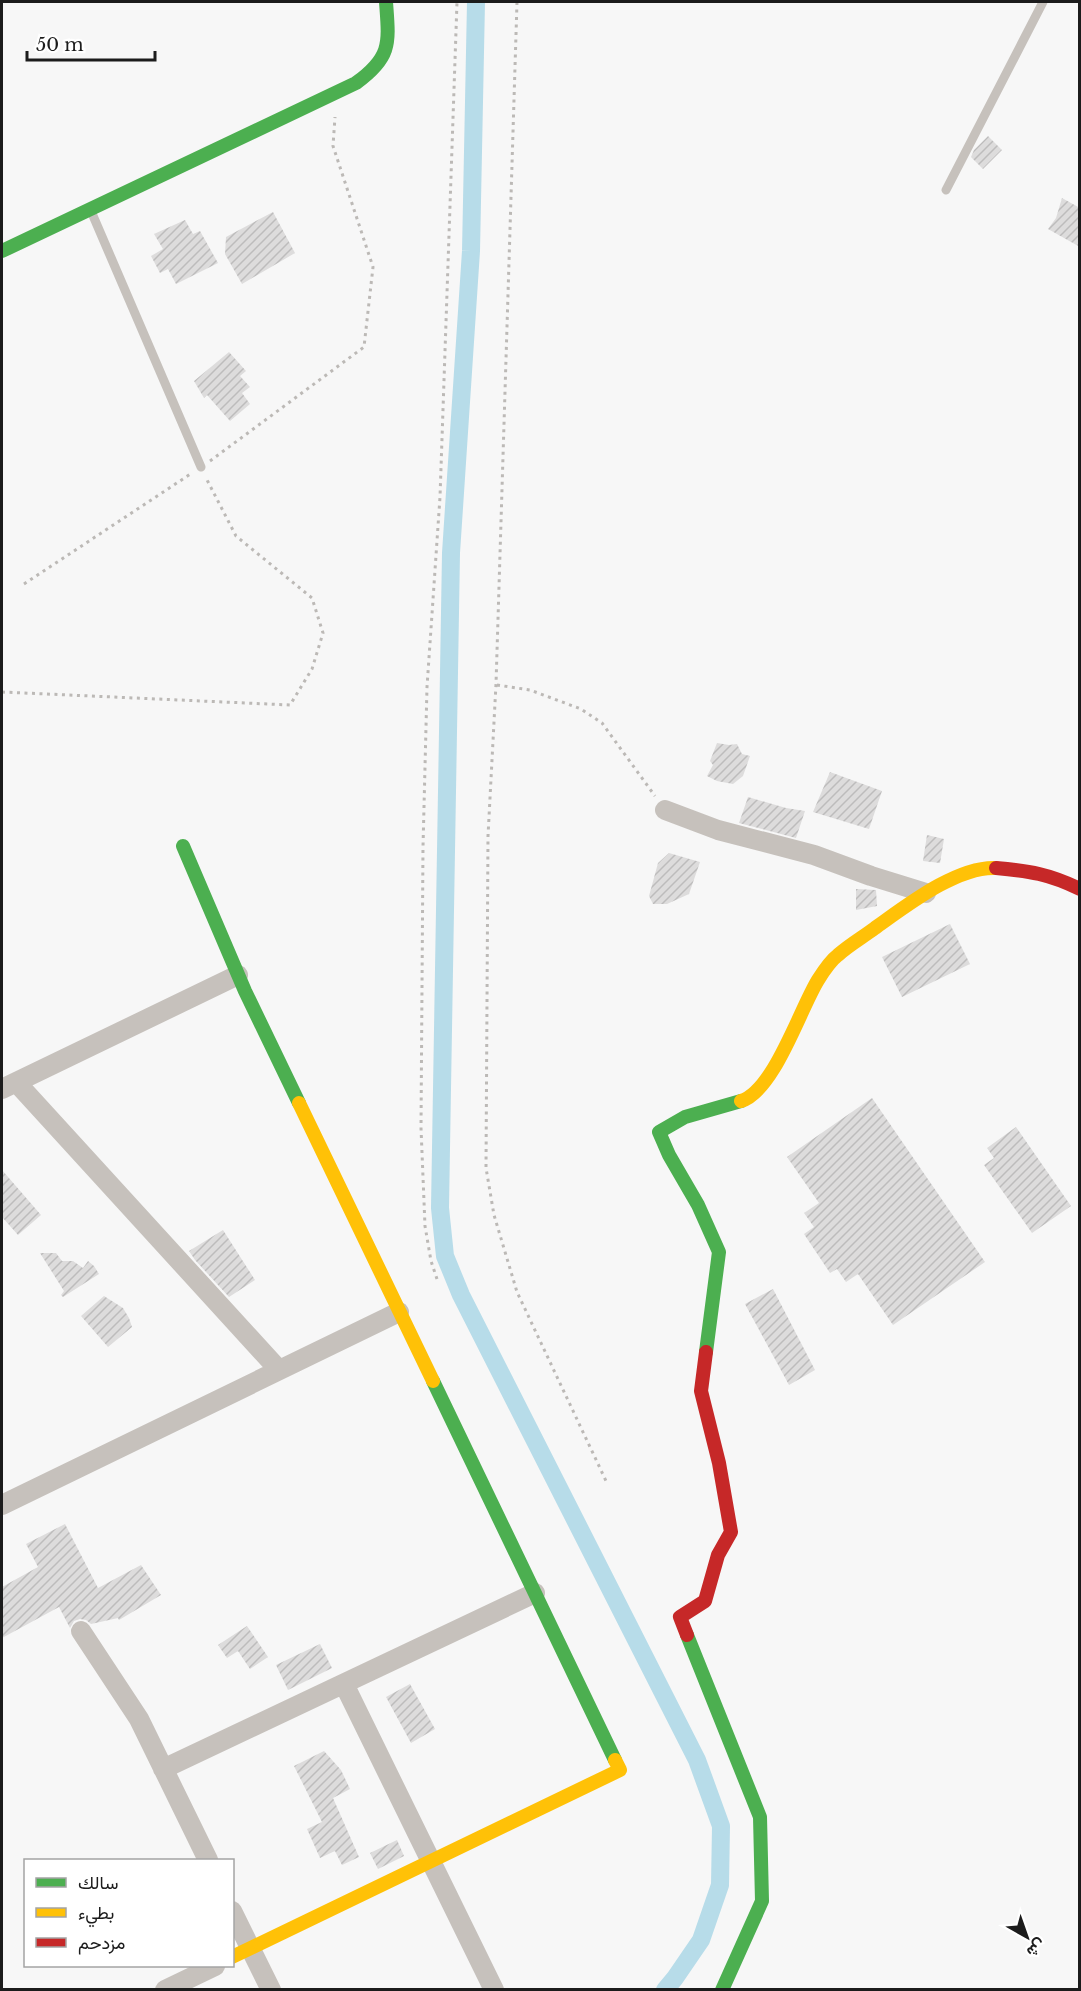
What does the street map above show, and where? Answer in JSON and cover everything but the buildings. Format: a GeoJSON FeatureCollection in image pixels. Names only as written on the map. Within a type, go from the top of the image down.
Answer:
{"type":"FeatureCollection","features":[{"type":"Feature","properties":{"kind":"street"},"geometry":{"type":"LineString","coordinates":[[2,251],[369,74],[381,63],[387,49],[386,2]]}},
{"type":"Feature","properties":{"kind":"street"},"geometry":{"type":"LineString","coordinates":[[665,810],[718,830],[814,855],[926,893]]}},
{"type":"Feature","properties":{"kind":"street"},"geometry":{"type":"LineString","coordinates":[[183,846],[238,975],[620,1770],[234,1956]]}},
{"type":"Feature","properties":{"kind":"street"},"geometry":{"type":"LineString","coordinates":[[722,1989],[762,1901],[760,1817],[680,1617],[705,1601],[718,1555],[731,1532],[719,1463],[701,1391],[719,1252],[698,1205],[669,1155],[659,1132],[685,1117],[746,1099],[768,1079],[818,980],[836,957],[914,900],[950,879],[988,868],[1021,870],[1055,878],[1080,889]]}},
{"type":"Feature","properties":{"kind":"street"},"geometry":{"type":"LineString","coordinates":[[238,975],[9,1086],[279,1370]]}},
{"type":"Feature","properties":{"kind":"street"},"geometry":{"type":"LineString","coordinates":[[2,1505],[399,1312]]}},
{"type":"Feature","properties":{"kind":"street"},"geometry":{"type":"LineString","coordinates":[[163,1769],[535,1593]]}},
{"type":"Feature","properties":{"kind":"street"},"geometry":{"type":"LineString","coordinates":[[81,1631],[139,1719],[208,1859]]}},
{"type":"Feature","properties":{"kind":"street"},"geometry":{"type":"LineString","coordinates":[[344,1684],[494,1989]]}},
{"type":"Feature","properties":{"kind":"street"},"geometry":{"type":"LineString","coordinates":[[234,1915],[270,1989]]}},
{"type":"Feature","properties":{"kind":"street"},"geometry":{"type":"LineString","coordinates":[[165,1989],[211,1967]]}},
{"type":"Feature","properties":{"kind":"lane"},"geometry":{"type":"LineString","coordinates":[[946,190],[1043,2]]}},
{"type":"Feature","properties":{"kind":"lane"},"geometry":{"type":"LineString","coordinates":[[91,209],[201,467]]}},
{"type":"Feature","properties":{"kind":"path"},"geometry":{"type":"LineString","coordinates":[[437,1279],[431,1261],[425,1226],[420,1128],[423,847],[427,687],[440,497],[457,2]]}},
{"type":"Feature","properties":{"kind":"path"},"geometry":{"type":"LineString","coordinates":[[517,2],[496,684],[488,836],[486,1168],[494,1215],[516,1292],[608,1483]]}},
{"type":"Feature","properties":{"kind":"path"},"geometry":{"type":"LineString","coordinates":[[24,584],[201,467],[364,347],[373,267],[333,146],[337,91]]}},
{"type":"Feature","properties":{"kind":"path"},"geometry":{"type":"LineString","coordinates":[[2,692],[290,705],[312,669],[323,633],[312,598],[236,536],[201,467]]}},
{"type":"Feature","properties":{"kind":"path"},"geometry":{"type":"LineString","coordinates":[[496,684],[530,690],[582,709],[602,723],[665,810]]}},
{"type":"Feature","properties":{"kind":"waterway"},"geometry":{"type":"LineString","coordinates":[[476,2],[471,251],[451,553],[440,1208],[445,1256],[461,1295],[697,1760],[721,1826],[720,1885],[701,1940],[665,1990]]}},
{"type":"Feature","properties":{"kind":"traffic: fast"},"geometry":{"type":"LineString","coordinates":[[2,251],[356,83],[376,65],[386,48],[388,28],[386,2]]}},
{"type":"Feature","properties":{"kind":"traffic: fast"},"geometry":{"type":"LineString","coordinates":[[183,846],[245,991],[299,1103]]}},
{"type":"Feature","properties":{"kind":"traffic: fast"},"geometry":{"type":"LineString","coordinates":[[706,1352],[719,1252],[698,1205],[669,1155],[659,1132],[685,1117],[741,1101]]}},
{"type":"Feature","properties":{"kind":"traffic: fast"},"geometry":{"type":"LineString","coordinates":[[433,1381],[615,1760]]}},
{"type":"Feature","properties":{"kind":"traffic: fast"},"geometry":{"type":"LineString","coordinates":[[687,1635],[760,1817],[762,1901],[722,1990]]}},
{"type":"Feature","properties":{"kind":"traffic: slow"},"geometry":{"type":"LineString","coordinates":[[741,1101],[753,1094],[775,1066],[818,980],[835,957],[902,909],[949,880],[965,873],[996,868]]}},
{"type":"Feature","properties":{"kind":"traffic: slow"},"geometry":{"type":"LineString","coordinates":[[299,1103],[433,1381]]}},
{"type":"Feature","properties":{"kind":"traffic: slow"},"geometry":{"type":"LineString","coordinates":[[234,1956],[620,1770],[615,1760]]}},
{"type":"Feature","properties":{"kind":"traffic: jam"},"geometry":{"type":"LineString","coordinates":[[996,868],[1039,874],[1080,889]]}},
{"type":"Feature","properties":{"kind":"traffic: jam"},"geometry":{"type":"LineString","coordinates":[[687,1635],[680,1617],[705,1601],[718,1555],[731,1532],[719,1463],[701,1391],[706,1352]]}}]}
